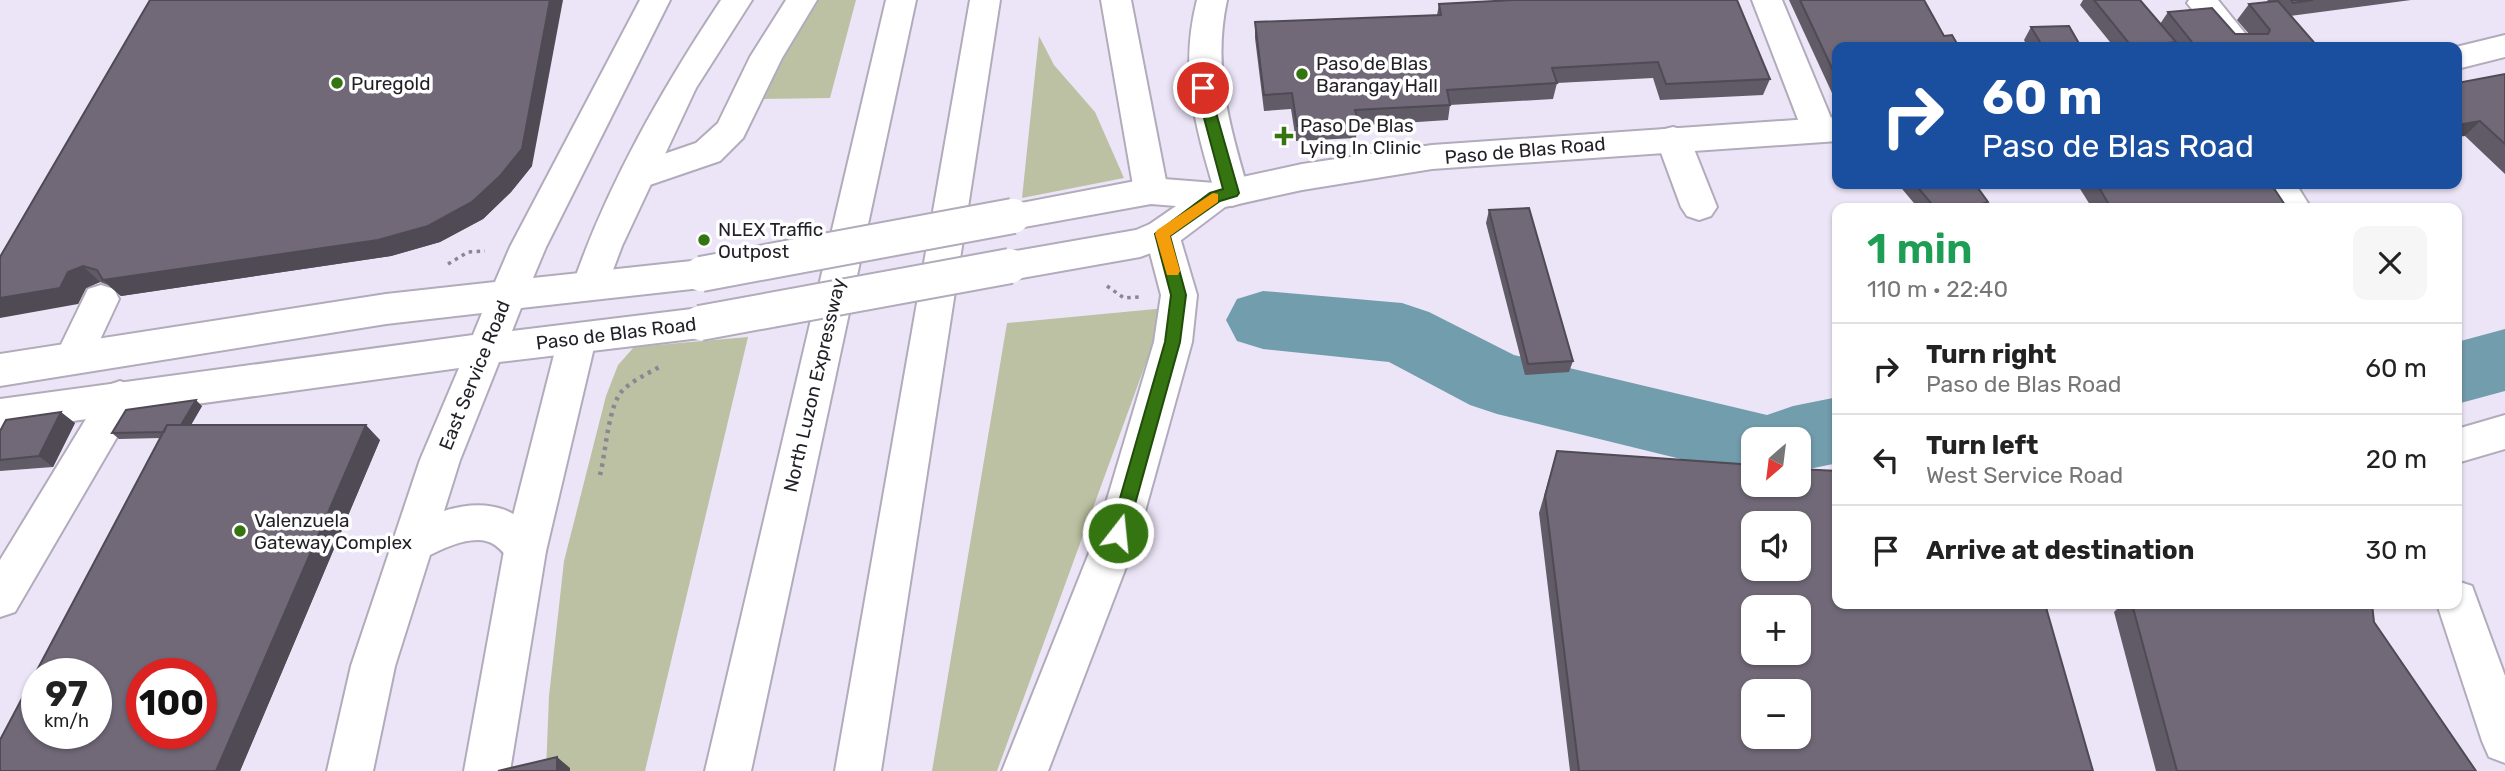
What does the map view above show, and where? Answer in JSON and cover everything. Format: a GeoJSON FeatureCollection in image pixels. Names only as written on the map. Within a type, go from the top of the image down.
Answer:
{"type":"FeatureCollection","features":[{"type":"Feature","properties":{"kind":"main road","name":"East Service Road"},"geometry":{"type":"LineString","coordinates":[[350,771],[373,666],[440,460],[506,294],[655,0]]}},
{"type":"Feature","properties":{"kind":"main road"},"geometry":{"type":"LineString","coordinates":[[487,771],[525,551],[591,284],[604,246],[681,86],[737,0]]}},
{"type":"Feature","properties":{"kind":"main road"},"geometry":{"type":"LineString","coordinates":[[638,176],[708,152],[731,130],[766,57],[802,0]]}},
{"type":"Feature","properties":{"kind":"main road","name":"North Luzon Expressway"},"geometry":{"type":"LineString","coordinates":[[728,771],[901,0]]}},
{"type":"Feature","properties":{"kind":"main road"},"geometry":{"type":"LineString","coordinates":[[858,771],[985,0]]}},
{"type":"Feature","properties":{"kind":"main road"},"geometry":{"type":"LineString","coordinates":[[1026,771],[1118,533],[1173,342],[1179,295],[1151,191],[1116,0]]}},
{"type":"Feature","properties":{"kind":"main road"},"geometry":{"type":"LineString","coordinates":[[1212,0],[1203,54],[1203,88],[1223,195]]}},
{"type":"Feature","properties":{"kind":"main road"},"geometry":{"type":"LineString","coordinates":[[1767,0],[1828,130]]}},
{"type":"Feature","properties":{"kind":"main road"},"geometry":{"type":"LineString","coordinates":[[2203,3],[2236,42]]}},
{"type":"Feature","properties":{"kind":"main road"},"geometry":{"type":"LineString","coordinates":[[2462,57],[2505,46]]}},
{"type":"Feature","properties":{"kind":"main road","name":"Paso de Blas Road"},"geometry":{"type":"LineString","coordinates":[[0,370],[386,309],[591,284],[701,274],[1151,191],[1223,195],[1302,177],[1432,157],[1544,146],[1828,130]]}},
{"type":"Feature","properties":{"kind":"main road"},"geometry":{"type":"LineString","coordinates":[[1673,139],[1699,207]]}},
{"type":"Feature","properties":{"kind":"main road","name":"Paso de Blas Road"},"geometry":{"type":"LineString","coordinates":[[0,415],[485,349],[700,323],[1140,243],[1163,234],[1223,195]]}},
{"type":"Feature","properties":{"kind":"main road"},"geometry":{"type":"LineString","coordinates":[[73,359],[100,299]]}},
{"type":"Feature","properties":{"kind":"main road"},"geometry":{"type":"LineString","coordinates":[[0,598],[120,397]]}},
{"type":"Feature","properties":{"kind":"main road"},"geometry":{"type":"LineString","coordinates":[[2462,445],[2505,432]]}},
{"type":"Feature","properties":{"kind":"main road"},"geometry":{"type":"LineString","coordinates":[[412,544],[446,527],[480,522],[509,531],[525,551]]}},
{"type":"Feature","properties":{"kind":"main road"},"geometry":{"type":"LineString","coordinates":[[2460,609],[2505,741]]}},
{"type":"Feature","properties":{"kind":"path"},"geometry":{"type":"LineString","coordinates":[[600,475],[610,440],[612,405],[624,388],[669,361]]}},
{"type":"Feature","properties":{"kind":"green space"},"geometry":{"type":"Polygon","coordinates":[[[810,0],[856,0],[830,98],[759,99],[810,0]]]}},
{"type":"Feature","properties":{"kind":"green space"},"geometry":{"type":"Polygon","coordinates":[[[1039,36],[1054,65],[1095,112],[1124,178],[1022,198],[1039,36]]]}},
{"type":"Feature","properties":{"kind":"green space"},"geometry":{"type":"Polygon","coordinates":[[[1166,308],[997,771],[932,771],[1007,323],[1166,308]]]}},
{"type":"Feature","properties":{"kind":"green space"},"geometry":{"type":"Polygon","coordinates":[[[748,337],[645,771],[546,771],[549,696],[564,561],[606,396],[618,365],[634,347],[748,337]]]}},
{"type":"Feature","properties":{"kind":"building","name":"Puregold"},"geometry":{"type":"Polygon","coordinates":[[[150,0],[550,0],[522,149],[500,176],[472,202],[428,226],[378,240],[103,280],[97,270],[83,266],[68,272],[60,288],[0,298],[0,257],[150,0]]]}},
{"type":"Feature","properties":{"kind":"building"},"geometry":{"type":"Polygon","coordinates":[[[1513,0],[1737,0],[1770,79],[1666,84],[1658,62],[1552,68],[1557,83],[1447,90],[1450,105],[1355,110],[1358,122],[1297,126],[1292,93],[1264,95],[1255,22],[1441,15],[1439,4],[1513,0]]]}},
{"type":"Feature","properties":{"kind":"building"},"geometry":{"type":"Polygon","coordinates":[[[1800,0],[1924,0],[1944,36],[1952,35],[1956,42],[1832,42],[1832,68],[1800,0]]]}},
{"type":"Feature","properties":{"kind":"building"},"geometry":{"type":"Polygon","coordinates":[[[2094,0],[2140,0],[2176,42],[2128,42],[2094,0]]]}},
{"type":"Feature","properties":{"kind":"building"},"geometry":{"type":"Polygon","coordinates":[[[2291,0],[2313,0],[2293,3],[2291,0]]]}},
{"type":"Feature","properties":{"kind":"building"},"geometry":{"type":"Polygon","coordinates":[[[2278,1],[2314,42],[2192,42],[2168,12],[2212,8],[2235,34],[2268,34],[2270,30],[2249,4],[2278,1]]]}},
{"type":"Feature","properties":{"kind":"building"},"geometry":{"type":"Polygon","coordinates":[[[2069,26],[2078,42],[2040,42],[2031,27],[2069,26]]]}},
{"type":"Feature","properties":{"kind":"building"},"geometry":{"type":"Polygon","coordinates":[[[2505,74],[2505,144],[2480,121],[2462,124],[2462,82],[2505,74]]]}},
{"type":"Feature","properties":{"kind":"building"},"geometry":{"type":"Polygon","coordinates":[[[1919,189],[1979,189],[1988,202],[1985,203],[1931,203],[1919,189]]]}},
{"type":"Feature","properties":{"kind":"building"},"geometry":{"type":"Polygon","coordinates":[[[2100,189],[2274,189],[2284,203],[2108,203],[2100,189]]]}},
{"type":"Feature","properties":{"kind":"building"},"geometry":{"type":"Polygon","coordinates":[[[1529,208],[1573,361],[1528,364],[1489,210],[1529,208]]]}},
{"type":"Feature","properties":{"kind":"building"},"geometry":{"type":"Polygon","coordinates":[[[196,400],[181,425],[167,425],[164,432],[112,433],[126,410],[196,400]]]}},
{"type":"Feature","properties":{"kind":"building"},"geometry":{"type":"Polygon","coordinates":[[[61,412],[39,456],[0,460],[0,431],[6,420],[61,412]]]}},
{"type":"Feature","properties":{"kind":"building","name":"Valenzuela Gateway Complex"},"geometry":{"type":"Polygon","coordinates":[[[167,425],[366,425],[216,771],[0,771],[0,740],[21,700],[21,749],[112,749],[112,658],[43,658],[167,425]]]}},
{"type":"Feature","properties":{"kind":"building"},"geometry":{"type":"Polygon","coordinates":[[[1557,451],[1741,464],[1741,497],[1811,497],[1811,470],[1832,471],[1832,609],[2046,609],[2093,771],[1579,771],[1545,496],[1557,451]]]}},
{"type":"Feature","properties":{"kind":"building"},"geometry":{"type":"Polygon","coordinates":[[[2133,609],[2373,609],[2374,622],[2476,771],[2177,771],[2133,609]]]}},
{"type":"Feature","properties":{"kind":"building"},"geometry":{"type":"Polygon","coordinates":[[[557,757],[557,771],[498,771],[557,757]]]}},
{"type":"Feature","properties":{"kind":"waterway"},"geometry":{"type":"LineString","coordinates":[[1263,320],[1402,333],[1497,383],[1741,441]]}},
{"type":"Feature","properties":{"kind":"waterway"},"geometry":{"type":"LineString","coordinates":[[2462,372],[2505,360]]}},
{"type":"Feature","properties":{"kind":"waterway"},"geometry":{"type":"LineString","coordinates":[[1811,435],[1832,431]]}},
{"type":"Feature","properties":{"kind":"slow traffic"},"geometry":{"type":"LineString","coordinates":[[1172,271],[1163,234],[1213,198]]}},
{"type":"Feature","properties":{"kind":"place","name":"Paso de Blas Barangay Hall"},"geometry":{"type":"Point","coordinates":[1302,74]}},
{"type":"Feature","properties":{"kind":"place","name":"Puregold"},"geometry":{"type":"Point","coordinates":[337,83]}},
{"type":"Feature","properties":{"kind":"place","name":"Paso De Blas Lying In Clinic"},"geometry":{"type":"Point","coordinates":[1284,136]}},
{"type":"Feature","properties":{"kind":"place","name":"NLEX Traffic Outpost"},"geometry":{"type":"Point","coordinates":[704,240]}},
{"type":"Feature","properties":{"kind":"place","name":"Valenzuela Gateway Complex"},"geometry":{"type":"Point","coordinates":[240,531]}},
{"type":"Feature","properties":{"kind":"route"},"geometry":{"type":"LineString","coordinates":[[1118,533],[1173,342],[1179,295],[1163,234],[1215,196],[1231,193],[1203,88]]}}]}
